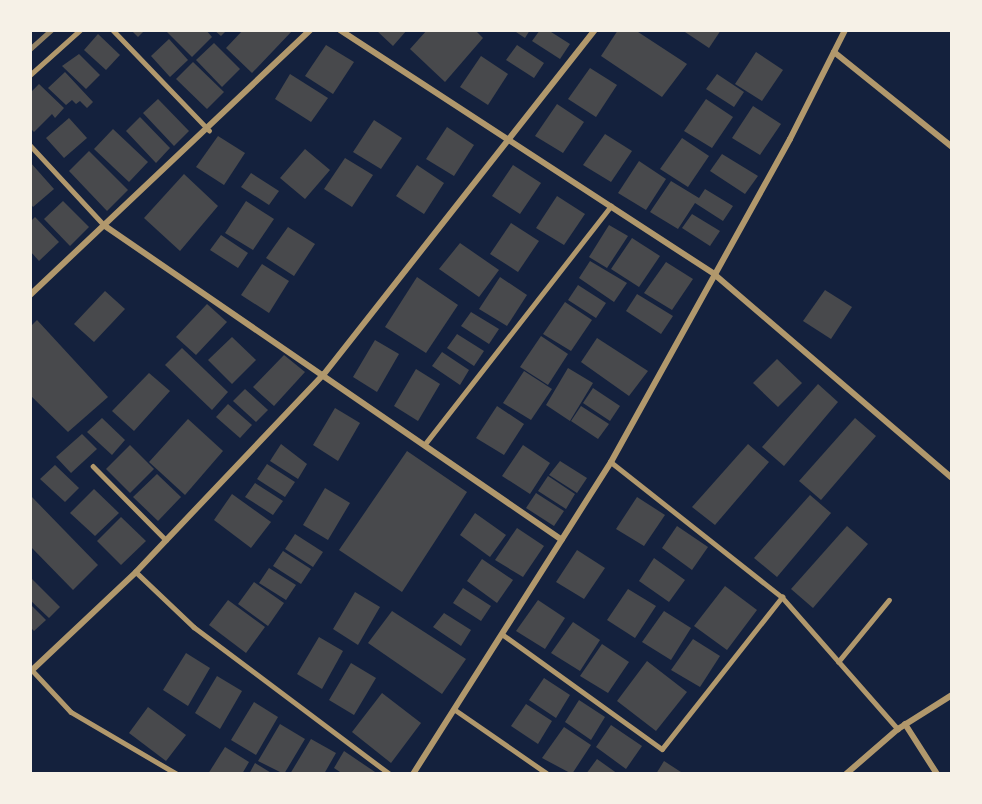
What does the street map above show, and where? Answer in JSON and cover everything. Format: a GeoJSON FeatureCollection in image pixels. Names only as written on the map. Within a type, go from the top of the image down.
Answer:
{"type":"FeatureCollection","features":[{"type":"Feature","properties":{"kind":"street"},"geometry":{"type":"LineString","coordinates":[[30,295],[209,130],[310,30]]}},
{"type":"Feature","properties":{"kind":"street"},"geometry":{"type":"LineString","coordinates":[[340,30],[714,274],[952,478]]}},
{"type":"Feature","properties":{"kind":"street"},"geometry":{"type":"LineString","coordinates":[[31,671],[135,572],[324,374],[595,30]]}},
{"type":"Feature","properties":{"kind":"street"},"geometry":{"type":"LineString","coordinates":[[413,774],[611,462],[845,30]]}},
{"type":"Feature","properties":{"kind":"street"},"geometry":{"type":"LineString","coordinates":[[834,52],[952,147]]}},
{"type":"Feature","properties":{"kind":"street"},"geometry":{"type":"LineString","coordinates":[[105,226],[324,374],[562,540]]}},
{"type":"Feature","properties":{"kind":"street"},"geometry":{"type":"LineString","coordinates":[[846,774],[898,729],[952,694]]}},
{"type":"Feature","properties":{"kind":"street"},"geometry":{"type":"LineString","coordinates":[[905,724],[937,774]]}},
{"type":"Feature","properties":{"kind":"lane"},"geometry":{"type":"LineString","coordinates":[[30,75],[80,30]]}},
{"type":"Feature","properties":{"kind":"lane"},"geometry":{"type":"LineString","coordinates":[[113,30],[209,130]]}},
{"type":"Feature","properties":{"kind":"lane"},"geometry":{"type":"LineString","coordinates":[[30,146],[105,226]]}},
{"type":"Feature","properties":{"kind":"lane"},"geometry":{"type":"LineString","coordinates":[[425,444],[610,206]]}},
{"type":"Feature","properties":{"kind":"lane"},"geometry":{"type":"LineString","coordinates":[[611,462],[782,597],[898,729]]}},
{"type":"Feature","properties":{"kind":"lane"},"geometry":{"type":"LineString","coordinates":[[93,466],[166,540]]}},
{"type":"Feature","properties":{"kind":"lane"},"geometry":{"type":"LineString","coordinates":[[135,572],[194,627],[390,774]]}},
{"type":"Feature","properties":{"kind":"lane"},"geometry":{"type":"LineString","coordinates":[[502,634],[663,749],[782,597]]}},
{"type":"Feature","properties":{"kind":"lane"},"geometry":{"type":"LineString","coordinates":[[838,662],[889,600]]}},
{"type":"Feature","properties":{"kind":"lane"},"geometry":{"type":"LineString","coordinates":[[31,671],[71,712],[177,774]]}},
{"type":"Feature","properties":{"kind":"lane"},"geometry":{"type":"LineString","coordinates":[[454,709],[548,774]]}},
{"type":"Feature","properties":{"kind":"building"},"geometry":{"type":"Polygon","coordinates":[[[131,30],[145,30],[138,37],[131,30]]]}},
{"type":"Feature","properties":{"kind":"building"},"geometry":{"type":"Polygon","coordinates":[[[206,30],[212,37],[192,57],[166,31],[206,30]]]}},
{"type":"Feature","properties":{"kind":"building"},"geometry":{"type":"Polygon","coordinates":[[[214,30],[227,30],[221,36],[214,30]]]}},
{"type":"Feature","properties":{"kind":"building"},"geometry":{"type":"Polygon","coordinates":[[[243,30],[293,30],[252,73],[226,48],[243,30]]]}},
{"type":"Feature","properties":{"kind":"building"},"geometry":{"type":"Polygon","coordinates":[[[376,30],[407,30],[393,46],[376,30]]]}},
{"type":"Feature","properties":{"kind":"building"},"geometry":{"type":"Polygon","coordinates":[[[427,30],[475,30],[483,38],[445,82],[410,49],[427,30]]]}},
{"type":"Feature","properties":{"kind":"building"},"geometry":{"type":"Polygon","coordinates":[[[513,30],[530,30],[525,38],[513,30]]]}},
{"type":"Feature","properties":{"kind":"building"},"geometry":{"type":"Polygon","coordinates":[[[540,30],[548,30],[570,44],[560,59],[532,41],[540,30]]]}},
{"type":"Feature","properties":{"kind":"building"},"geometry":{"type":"Polygon","coordinates":[[[618,30],[635,30],[687,64],[662,97],[601,56],[618,30]]]}},
{"type":"Feature","properties":{"kind":"building"},"geometry":{"type":"Polygon","coordinates":[[[682,30],[721,30],[709,48],[682,30]]]}},
{"type":"Feature","properties":{"kind":"building"},"geometry":{"type":"Polygon","coordinates":[[[98,34],[120,55],[106,70],[84,50],[98,34]]]}},
{"type":"Feature","properties":{"kind":"building"},"geometry":{"type":"Polygon","coordinates":[[[169,39],[188,60],[170,77],[151,56],[169,39]]]}},
{"type":"Feature","properties":{"kind":"building"},"geometry":{"type":"Polygon","coordinates":[[[214,43],[240,69],[222,87],[196,60],[214,43]]]}},
{"type":"Feature","properties":{"kind":"building"},"geometry":{"type":"Polygon","coordinates":[[[326,45],[354,62],[333,94],[305,76],[326,45]]]}},
{"type":"Feature","properties":{"kind":"building"},"geometry":{"type":"Polygon","coordinates":[[[517,45],[544,63],[534,78],[506,60],[517,45]]]}},
{"type":"Feature","properties":{"kind":"building"},"geometry":{"type":"Polygon","coordinates":[[[756,52],[783,70],[762,101],[735,84],[756,52]]]}},
{"type":"Feature","properties":{"kind":"building"},"geometry":{"type":"Polygon","coordinates":[[[79,54],[100,75],[86,89],[62,66],[79,54]]]}},
{"type":"Feature","properties":{"kind":"building"},"geometry":{"type":"Polygon","coordinates":[[[481,56],[508,74],[488,105],[460,87],[481,56]]]}},
{"type":"Feature","properties":{"kind":"building"},"geometry":{"type":"Polygon","coordinates":[[[193,62],[224,92],[207,109],[176,79],[193,62]]]}},
{"type":"Feature","properties":{"kind":"building"},"geometry":{"type":"Polygon","coordinates":[[[590,68],[617,85],[596,117],[568,99],[590,68]]]}},
{"type":"Feature","properties":{"kind":"building"},"geometry":{"type":"Polygon","coordinates":[[[65,72],[93,102],[87,108],[80,101],[76,104],[72,100],[66,105],[48,88],[65,72]]]}},
{"type":"Feature","properties":{"kind":"building"},"geometry":{"type":"Polygon","coordinates":[[[290,74],[328,98],[311,122],[275,99],[290,74]]]}},
{"type":"Feature","properties":{"kind":"building"},"geometry":{"type":"Polygon","coordinates":[[[717,74],[744,92],[734,107],[706,89],[717,74]]]}},
{"type":"Feature","properties":{"kind":"building"},"geometry":{"type":"Polygon","coordinates":[[[39,84],[64,108],[55,118],[52,114],[34,132],[30,128],[30,93],[39,84]]]}},
{"type":"Feature","properties":{"kind":"building"},"geometry":{"type":"Polygon","coordinates":[[[158,99],[189,131],[174,146],[143,113],[158,99]]]}},
{"type":"Feature","properties":{"kind":"building"},"geometry":{"type":"Polygon","coordinates":[[[706,99],[733,117],[712,148],[684,131],[706,99]]]}},
{"type":"Feature","properties":{"kind":"building"},"geometry":{"type":"Polygon","coordinates":[[[557,104],[584,122],[563,153],[535,136],[557,104]]]}},
{"type":"Feature","properties":{"kind":"building"},"geometry":{"type":"Polygon","coordinates":[[[753,106],[781,124],[760,155],[732,138],[753,106]]]}},
{"type":"Feature","properties":{"kind":"building"},"geometry":{"type":"Polygon","coordinates":[[[140,117],[170,148],[156,163],[126,131],[140,117]]]}},
{"type":"Feature","properties":{"kind":"building"},"geometry":{"type":"Polygon","coordinates":[[[69,118],[87,138],[64,158],[46,138],[69,118]]]}},
{"type":"Feature","properties":{"kind":"building"},"geometry":{"type":"Polygon","coordinates":[[[374,120],[402,138],[381,169],[353,152],[374,120]]]}},
{"type":"Feature","properties":{"kind":"building"},"geometry":{"type":"Polygon","coordinates":[[[447,127],[474,145],[454,176],[426,159],[447,127]]]}},
{"type":"Feature","properties":{"kind":"building"},"geometry":{"type":"Polygon","coordinates":[[[113,129],[148,162],[129,182],[94,149],[113,129]]]}},
{"type":"Feature","properties":{"kind":"building"},"geometry":{"type":"Polygon","coordinates":[[[605,134],[632,151],[611,182],[583,165],[605,134]]]}},
{"type":"Feature","properties":{"kind":"building"},"geometry":{"type":"Polygon","coordinates":[[[218,136],[245,153],[224,185],[196,167],[218,136]]]}},
{"type":"Feature","properties":{"kind":"building"},"geometry":{"type":"Polygon","coordinates":[[[682,138],[709,156],[688,187],[660,169],[682,138]]]}},
{"type":"Feature","properties":{"kind":"building"},"geometry":{"type":"Polygon","coordinates":[[[305,149],[330,170],[305,199],[280,178],[305,149]]]}},
{"type":"Feature","properties":{"kind":"building"},"geometry":{"type":"Polygon","coordinates":[[[89,151],[128,190],[107,211],[69,171],[89,151]]]}},
{"type":"Feature","properties":{"kind":"building"},"geometry":{"type":"Polygon","coordinates":[[[722,154],[758,176],[745,194],[710,171],[722,154]]]}},
{"type":"Feature","properties":{"kind":"building"},"geometry":{"type":"Polygon","coordinates":[[[345,158],[373,175],[352,207],[324,189],[345,158]]]}},
{"type":"Feature","properties":{"kind":"building"},"geometry":{"type":"Polygon","coordinates":[[[639,161],[666,179],[646,210],[618,193],[639,161]]]}},
{"type":"Feature","properties":{"kind":"building"},"geometry":{"type":"Polygon","coordinates":[[[30,162],[54,189],[33,207],[30,203],[30,162]]]}},
{"type":"Feature","properties":{"kind":"building"},"geometry":{"type":"Polygon","coordinates":[[[417,165],[444,183],[424,214],[396,196],[417,165]]]}},
{"type":"Feature","properties":{"kind":"building"},"geometry":{"type":"Polygon","coordinates":[[[513,165],[541,183],[520,214],[492,196],[513,165]]]}},
{"type":"Feature","properties":{"kind":"building"},"geometry":{"type":"Polygon","coordinates":[[[251,173],[279,191],[269,205],[241,187],[251,173]]]}},
{"type":"Feature","properties":{"kind":"building"},"geometry":{"type":"Polygon","coordinates":[[[184,174],[218,206],[180,251],[144,218],[184,174]]]}},
{"type":"Feature","properties":{"kind":"building"},"geometry":{"type":"Polygon","coordinates":[[[671,181],[699,198],[705,189],[733,206],[723,221],[695,203],[678,229],[650,212],[671,181]]]}},
{"type":"Feature","properties":{"kind":"building"},"geometry":{"type":"Polygon","coordinates":[[[557,196],[585,214],[564,245],[536,228],[557,196]]]}},
{"type":"Feature","properties":{"kind":"building"},"geometry":{"type":"Polygon","coordinates":[[[63,201],[89,227],[70,246],[44,219],[63,201]]]}},
{"type":"Feature","properties":{"kind":"building"},"geometry":{"type":"Polygon","coordinates":[[[246,201],[274,219],[253,250],[225,233],[246,201]]]}},
{"type":"Feature","properties":{"kind":"building"},"geometry":{"type":"Polygon","coordinates":[[[692,214],[720,231],[710,246],[682,228],[692,214]]]}},
{"type":"Feature","properties":{"kind":"building"},"geometry":{"type":"Polygon","coordinates":[[[35,217],[59,242],[39,261],[30,251],[30,222],[35,217]]]}},
{"type":"Feature","properties":{"kind":"building"},"geometry":{"type":"Polygon","coordinates":[[[511,223],[539,241],[518,272],[490,254],[511,223]]]}},
{"type":"Feature","properties":{"kind":"building"},"geometry":{"type":"Polygon","coordinates":[[[609,225],[628,236],[607,268],[589,257],[609,225]]]}},
{"type":"Feature","properties":{"kind":"building"},"geometry":{"type":"Polygon","coordinates":[[[288,227],[315,244],[294,276],[266,258],[288,227]]]}},
{"type":"Feature","properties":{"kind":"building"},"geometry":{"type":"Polygon","coordinates":[[[221,235],[248,253],[238,268],[210,250],[221,235]]]}},
{"type":"Feature","properties":{"kind":"building"},"geometry":{"type":"Polygon","coordinates":[[[632,238],[660,256],[639,287],[611,269],[632,238]]]}},
{"type":"Feature","properties":{"kind":"building"},"geometry":{"type":"Polygon","coordinates":[[[460,243],[499,270],[479,297],[439,269],[460,243]]]}},
{"type":"Feature","properties":{"kind":"building"},"geometry":{"type":"Polygon","coordinates":[[[590,261],[627,283],[614,302],[579,278],[590,261]]]}},
{"type":"Feature","properties":{"kind":"building"},"geometry":{"type":"Polygon","coordinates":[[[666,262],[693,279],[672,310],[644,293],[666,262]]]}},
{"type":"Feature","properties":{"kind":"building"},"geometry":{"type":"Polygon","coordinates":[[[262,264],[289,281],[269,313],[241,295],[262,264]]]}},
{"type":"Feature","properties":{"kind":"building"},"geometry":{"type":"Polygon","coordinates":[[[417,277],[458,305],[426,353],[385,327],[417,277]]]}},
{"type":"Feature","properties":{"kind":"building"},"geometry":{"type":"Polygon","coordinates":[[[500,277],[527,295],[507,326],[479,309],[500,277]]]}},
{"type":"Feature","properties":{"kind":"building"},"geometry":{"type":"Polygon","coordinates":[[[578,285],[606,303],[596,318],[568,300],[578,285]]]}},
{"type":"Feature","properties":{"kind":"building"},"geometry":{"type":"Polygon","coordinates":[[[825,290],[852,307],[831,339],[803,321],[825,290]]]}},
{"type":"Feature","properties":{"kind":"building"},"geometry":{"type":"Polygon","coordinates":[[[105,291],[125,309],[94,342],[74,324],[105,291]]]}},
{"type":"Feature","properties":{"kind":"building"},"geometry":{"type":"Polygon","coordinates":[[[637,294],[673,316],[661,334],[626,311],[637,294]]]}},
{"type":"Feature","properties":{"kind":"building"},"geometry":{"type":"Polygon","coordinates":[[[565,302],[592,320],[571,351],[543,334],[565,302]]]}},
{"type":"Feature","properties":{"kind":"building"},"geometry":{"type":"Polygon","coordinates":[[[207,304],[227,322],[196,355],[176,337],[207,304]]]}},
{"type":"Feature","properties":{"kind":"building"},"geometry":{"type":"Polygon","coordinates":[[[471,312],[499,329],[489,344],[461,326],[471,312]]]}},
{"type":"Feature","properties":{"kind":"building"},"geometry":{"type":"Polygon","coordinates":[[[37,320],[108,397],[68,432],[30,395],[30,327],[37,320]]]}},
{"type":"Feature","properties":{"kind":"building"},"geometry":{"type":"Polygon","coordinates":[[[457,334],[484,351],[474,366],[447,348],[457,334]]]}},
{"type":"Feature","properties":{"kind":"building"},"geometry":{"type":"Polygon","coordinates":[[[541,336],[568,354],[548,385],[520,367],[541,336]]]}},
{"type":"Feature","properties":{"kind":"building"},"geometry":{"type":"Polygon","coordinates":[[[232,337],[256,360],[232,384],[208,360],[232,337]]]}},
{"type":"Feature","properties":{"kind":"building"},"geometry":{"type":"Polygon","coordinates":[[[597,338],[648,371],[629,396],[581,362],[597,338]]]}},
{"type":"Feature","properties":{"kind":"building"},"geometry":{"type":"Polygon","coordinates":[[[375,340],[399,354],[377,392],[353,377],[375,340]]]}},
{"type":"Feature","properties":{"kind":"building"},"geometry":{"type":"Polygon","coordinates":[[[182,348],[228,392],[212,410],[165,365],[182,348]]]}},
{"type":"Feature","properties":{"kind":"building"},"geometry":{"type":"Polygon","coordinates":[[[442,352],[469,370],[460,385],[432,366],[442,352]]]}},
{"type":"Feature","properties":{"kind":"building"},"geometry":{"type":"Polygon","coordinates":[[[284,355],[305,372],[274,406],[253,387],[284,355]]]}},
{"type":"Feature","properties":{"kind":"building"},"geometry":{"type":"Polygon","coordinates":[[[777,359],[802,383],[778,407],[753,383],[777,359]]]}},
{"type":"Feature","properties":{"kind":"building"},"geometry":{"type":"Polygon","coordinates":[[[568,368],[593,383],[570,421],[546,405],[568,368]]]}},
{"type":"Feature","properties":{"kind":"building"},"geometry":{"type":"Polygon","coordinates":[[[416,369],[440,384],[418,421],[394,406],[416,369]]]}},
{"type":"Feature","properties":{"kind":"building"},"geometry":{"type":"Polygon","coordinates":[[[524,371],[552,389],[531,420],[503,403],[524,371]]]}},
{"type":"Feature","properties":{"kind":"building"},"geometry":{"type":"Polygon","coordinates":[[[149,373],[170,391],[134,431],[112,411],[149,373]]]}},
{"type":"Feature","properties":{"kind":"building"},"geometry":{"type":"Polygon","coordinates":[[[818,384],[838,402],[784,466],[762,447],[818,384]]]}},
{"type":"Feature","properties":{"kind":"building"},"geometry":{"type":"Polygon","coordinates":[[[593,388],[620,406],[610,421],[583,403],[593,388]]]}},
{"type":"Feature","properties":{"kind":"building"},"geometry":{"type":"Polygon","coordinates":[[[245,389],[268,410],[256,422],[233,401],[245,389]]]}},
{"type":"Feature","properties":{"kind":"building"},"geometry":{"type":"Polygon","coordinates":[[[228,404],[252,425],[240,438],[216,417],[228,404]]]}},
{"type":"Feature","properties":{"kind":"building"},"geometry":{"type":"Polygon","coordinates":[[[497,406],[524,424],[504,455],[476,438],[497,406]]]}},
{"type":"Feature","properties":{"kind":"building"},"geometry":{"type":"Polygon","coordinates":[[[581,406],[609,424],[598,439],[571,421],[581,406]]]}},
{"type":"Feature","properties":{"kind":"building"},"geometry":{"type":"Polygon","coordinates":[[[335,408],[360,423],[338,461],[313,445],[335,408]]]}},
{"type":"Feature","properties":{"kind":"building"},"geometry":{"type":"Polygon","coordinates":[[[102,418],[125,440],[112,455],[87,432],[102,418]]]}},
{"type":"Feature","properties":{"kind":"building"},"geometry":{"type":"Polygon","coordinates":[[[855,418],[876,436],[821,500],[799,481],[855,418]]]}},
{"type":"Feature","properties":{"kind":"building"},"geometry":{"type":"Polygon","coordinates":[[[188,419],[223,451],[185,495],[149,462],[188,419]]]}},
{"type":"Feature","properties":{"kind":"building"},"geometry":{"type":"Polygon","coordinates":[[[82,434],[97,449],[71,473],[56,457],[82,434]]]}},
{"type":"Feature","properties":{"kind":"building"},"geometry":{"type":"Polygon","coordinates":[[[281,444],[307,464],[298,479],[270,461],[281,444]]]}},
{"type":"Feature","properties":{"kind":"building"},"geometry":{"type":"Polygon","coordinates":[[[748,444],[769,462],[715,525],[692,507],[748,444]]]}},
{"type":"Feature","properties":{"kind":"building"},"geometry":{"type":"Polygon","coordinates":[[[130,445],[154,469],[130,493],[106,469],[130,445]]]}},
{"type":"Feature","properties":{"kind":"building"},"geometry":{"type":"Polygon","coordinates":[[[523,445],[550,463],[530,494],[502,476],[523,445]]]}},
{"type":"Feature","properties":{"kind":"building"},"geometry":{"type":"Polygon","coordinates":[[[407,451],[467,492],[402,592],[339,550],[407,451]]]}},
{"type":"Feature","properties":{"kind":"building"},"geometry":{"type":"Polygon","coordinates":[[[560,461],[587,478],[577,493],[549,475],[560,461]]]}},
{"type":"Feature","properties":{"kind":"building"},"geometry":{"type":"Polygon","coordinates":[[[267,464],[295,482],[285,497],[257,479],[267,464]]]}},
{"type":"Feature","properties":{"kind":"building"},"geometry":{"type":"Polygon","coordinates":[[[55,465],[79,488],[65,502],[40,479],[55,465]]]}},
{"type":"Feature","properties":{"kind":"building"},"geometry":{"type":"Polygon","coordinates":[[[157,474],[181,497],[158,521],[133,497],[157,474]]]}},
{"type":"Feature","properties":{"kind":"building"},"geometry":{"type":"Polygon","coordinates":[[[548,476],[575,494],[566,509],[538,491],[548,476]]]}},
{"type":"Feature","properties":{"kind":"building"},"geometry":{"type":"Polygon","coordinates":[[[255,483],[283,501],[273,515],[245,497],[255,483]]]}},
{"type":"Feature","properties":{"kind":"building"},"geometry":{"type":"Polygon","coordinates":[[[325,488],[350,503],[328,540],[303,525],[325,488]]]}},
{"type":"Feature","properties":{"kind":"building"},"geometry":{"type":"Polygon","coordinates":[[[94,489],[119,513],[95,536],[70,513],[94,489]]]}},
{"type":"Feature","properties":{"kind":"building"},"geometry":{"type":"Polygon","coordinates":[[[536,493],[564,511],[554,526],[526,508],[536,493]]]}},
{"type":"Feature","properties":{"kind":"building"},"geometry":{"type":"Polygon","coordinates":[[[232,494],[271,522],[251,548],[214,520],[232,494]]]}},
{"type":"Feature","properties":{"kind":"building"},"geometry":{"type":"Polygon","coordinates":[[[30,495],[98,565],[73,590],[30,546],[30,495]]]}},
{"type":"Feature","properties":{"kind":"building"},"geometry":{"type":"Polygon","coordinates":[[[810,495],[831,513],[777,577],[754,558],[810,495]]]}},
{"type":"Feature","properties":{"kind":"building"},"geometry":{"type":"Polygon","coordinates":[[[637,497],[665,515],[644,546],[616,529],[637,497]]]}},
{"type":"Feature","properties":{"kind":"building"},"geometry":{"type":"Polygon","coordinates":[[[475,513],[506,535],[490,557],[460,535],[475,513]]]}},
{"type":"Feature","properties":{"kind":"building"},"geometry":{"type":"Polygon","coordinates":[[[121,517],[146,541],[121,565],[97,541],[121,517]]]}},
{"type":"Feature","properties":{"kind":"building"},"geometry":{"type":"Polygon","coordinates":[[[677,526],[708,547],[692,570],[662,548],[677,526]]]}},
{"type":"Feature","properties":{"kind":"building"},"geometry":{"type":"Polygon","coordinates":[[[847,526],[868,544],[813,608],[791,589],[847,526]]]}},
{"type":"Feature","properties":{"kind":"building"},"geometry":{"type":"Polygon","coordinates":[[[517,528],[544,546],[523,577],[495,560],[517,528]]]}},
{"type":"Feature","properties":{"kind":"building"},"geometry":{"type":"Polygon","coordinates":[[[295,534],[323,552],[313,567],[285,549],[295,534]]]}},
{"type":"Feature","properties":{"kind":"building"},"geometry":{"type":"Polygon","coordinates":[[[577,550],[605,568],[584,599],[556,582],[577,550]]]}},
{"type":"Feature","properties":{"kind":"building"},"geometry":{"type":"Polygon","coordinates":[[[283,551],[311,569],[301,584],[273,566],[283,551]]]}},
{"type":"Feature","properties":{"kind":"building"},"geometry":{"type":"Polygon","coordinates":[[[654,558],[685,580],[669,602],[639,581],[654,558]]]}},
{"type":"Feature","properties":{"kind":"building"},"geometry":{"type":"Polygon","coordinates":[[[482,559],[513,580],[497,603],[467,581],[482,559]]]}},
{"type":"Feature","properties":{"kind":"building"},"geometry":{"type":"Polygon","coordinates":[[[269,568],[296,585],[286,600],[259,583],[269,568]]]}},
{"type":"Feature","properties":{"kind":"building"},"geometry":{"type":"Polygon","coordinates":[[[32,579],[60,607],[49,618],[30,600],[32,579]]]}},
{"type":"Feature","properties":{"kind":"building"},"geometry":{"type":"Polygon","coordinates":[[[254,582],[284,603],[268,626],[238,604],[254,582]]]}},
{"type":"Feature","properties":{"kind":"building"},"geometry":{"type":"Polygon","coordinates":[[[725,586],[757,610],[727,650],[694,626],[725,586]]]}},
{"type":"Feature","properties":{"kind":"building"},"geometry":{"type":"Polygon","coordinates":[[[463,588],[491,606],[481,621],[453,603],[463,588]]]}},
{"type":"Feature","properties":{"kind":"building"},"geometry":{"type":"Polygon","coordinates":[[[628,589],[656,606],[635,638],[607,620],[628,589]]]}},
{"type":"Feature","properties":{"kind":"building"},"geometry":{"type":"Polygon","coordinates":[[[355,592],[380,607],[358,645],[333,629],[355,592]]]}},
{"type":"Feature","properties":{"kind":"building"},"geometry":{"type":"Polygon","coordinates":[[[228,600],[265,627],[246,653],[209,625],[228,600]]]}},
{"type":"Feature","properties":{"kind":"building"},"geometry":{"type":"Polygon","coordinates":[[[538,600],[565,618],[545,649],[516,631],[538,600]]]}},
{"type":"Feature","properties":{"kind":"building"},"geometry":{"type":"Polygon","coordinates":[[[30,604],[46,620],[34,631],[30,627],[30,604]]]}},
{"type":"Feature","properties":{"kind":"building"},"geometry":{"type":"Polygon","coordinates":[[[392,611],[466,659],[442,694],[368,643],[392,611]]]}},
{"type":"Feature","properties":{"kind":"building"},"geometry":{"type":"Polygon","coordinates":[[[664,611],[691,628],[671,660],[642,642],[664,611]]]}},
{"type":"Feature","properties":{"kind":"building"},"geometry":{"type":"Polygon","coordinates":[[[444,613],[471,630],[461,646],[433,627],[444,613]]]}},
{"type":"Feature","properties":{"kind":"building"},"geometry":{"type":"Polygon","coordinates":[[[573,622],[600,640],[580,671],[551,653],[573,622]]]}},
{"type":"Feature","properties":{"kind":"building"},"geometry":{"type":"Polygon","coordinates":[[[319,637],[343,651],[322,689],[297,674],[319,637]]]}},
{"type":"Feature","properties":{"kind":"building"},"geometry":{"type":"Polygon","coordinates":[[[693,639],[720,656],[700,687],[671,670],[693,639]]]}},
{"type":"Feature","properties":{"kind":"building"},"geometry":{"type":"Polygon","coordinates":[[[602,644],[629,662],[608,693],[580,676],[602,644]]]}},
{"type":"Feature","properties":{"kind":"building"},"geometry":{"type":"Polygon","coordinates":[[[186,653],[210,668],[188,706],[163,690],[186,653]]]}},
{"type":"Feature","properties":{"kind":"building"},"geometry":{"type":"Polygon","coordinates":[[[647,661],[687,692],[656,731],[617,701],[647,661]]]}},
{"type":"Feature","properties":{"kind":"building"},"geometry":{"type":"Polygon","coordinates":[[[351,663],[376,678],[354,715],[329,700],[351,663]]]}},
{"type":"Feature","properties":{"kind":"building"},"geometry":{"type":"Polygon","coordinates":[[[217,676],[242,691],[220,729],[195,713],[217,676]]]}},
{"type":"Feature","properties":{"kind":"building"},"geometry":{"type":"Polygon","coordinates":[[[544,678],[570,695],[556,718],[529,700],[544,678]]]}},
{"type":"Feature","properties":{"kind":"building"},"geometry":{"type":"Polygon","coordinates":[[[382,693],[421,723],[391,763],[352,732],[382,693]]]}},
{"type":"Feature","properties":{"kind":"building"},"geometry":{"type":"Polygon","coordinates":[[[579,700],[605,717],[591,740],[565,722],[579,700]]]}},
{"type":"Feature","properties":{"kind":"building"},"geometry":{"type":"Polygon","coordinates":[[[254,702],[278,717],[256,755],[231,740],[254,702]]]}},
{"type":"Feature","properties":{"kind":"building"},"geometry":{"type":"Polygon","coordinates":[[[526,704],[552,721],[538,744],[511,726],[526,704]]]}},
{"type":"Feature","properties":{"kind":"building"},"geometry":{"type":"Polygon","coordinates":[[[148,707],[186,735],[166,761],[129,733],[148,707]]]}},
{"type":"Feature","properties":{"kind":"building"},"geometry":{"type":"Polygon","coordinates":[[[280,724],[305,739],[284,774],[258,761],[280,724]]]}},
{"type":"Feature","properties":{"kind":"building"},"geometry":{"type":"Polygon","coordinates":[[[611,725],[642,746],[626,769],[596,747],[611,725]]]}},
{"type":"Feature","properties":{"kind":"building"},"geometry":{"type":"Polygon","coordinates":[[[564,727],[591,745],[572,774],[542,758],[564,727]]]}},
{"type":"Feature","properties":{"kind":"building"},"geometry":{"type":"Polygon","coordinates":[[[311,739],[336,753],[324,774],[290,774],[311,739]]]}},
{"type":"Feature","properties":{"kind":"building"},"geometry":{"type":"Polygon","coordinates":[[[225,747],[249,762],[242,774],[208,774],[225,747]]]}},
{"type":"Feature","properties":{"kind":"building"},"geometry":{"type":"Polygon","coordinates":[[[344,751],[378,774],[343,774],[334,768],[344,751]]]}},
{"type":"Feature","properties":{"kind":"building"},"geometry":{"type":"Polygon","coordinates":[[[597,759],[618,774],[586,774],[597,759]]]}},
{"type":"Feature","properties":{"kind":"building"},"geometry":{"type":"Polygon","coordinates":[[[664,761],[684,774],[656,774],[664,761]]]}},
{"type":"Feature","properties":{"kind":"building"},"geometry":{"type":"Polygon","coordinates":[[[255,763],[273,774],[249,774],[255,763]]]}},
{"type":"Feature","properties":{"kind":"railway"},"geometry":{"type":"LineString","coordinates":[[30,49],[51,30]]}}]}
